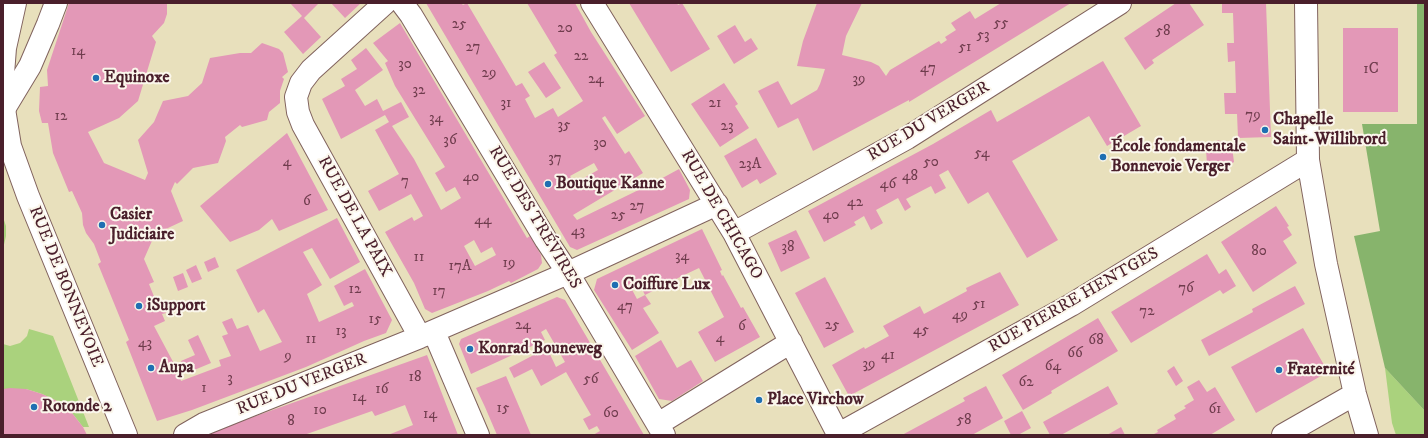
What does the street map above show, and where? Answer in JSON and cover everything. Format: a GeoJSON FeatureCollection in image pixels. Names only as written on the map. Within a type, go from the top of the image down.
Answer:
{"type":"FeatureCollection","features":[{"type":"Feature","properties":{"kind":"street","name":"RUE DE BONNEVOIE"},"geometry":{"type":"LineString","coordinates":[[15,3],[5,48],[3,74],[7,147],[126,435]]}},
{"type":"Feature","properties":{"kind":"street"},"geometry":{"type":"LineString","coordinates":[[4,109],[30,66],[56,3]]}},
{"type":"Feature","properties":{"kind":"street","name":"RUE DE LA PAIX"},"geometry":{"type":"LineString","coordinates":[[385,3],[311,70],[301,82],[296,97],[298,112],[303,125],[427,334],[478,435]]}},
{"type":"Feature","properties":{"kind":"street","name":"RUE DES TRÉVIRES"},"geometry":{"type":"LineString","coordinates":[[402,3],[411,15],[546,240],[568,273],[661,429]]}},
{"type":"Feature","properties":{"kind":"street","name":"RUE DE CHICAGO"},"geometry":{"type":"LineString","coordinates":[[592,3],[734,233],[838,435]]}},
{"type":"Feature","properties":{"kind":"street","name":"RUE DU VERGER"},"geometry":{"type":"LineString","coordinates":[[734,233],[907,138],[1120,3]]}},
{"type":"Feature","properties":{"kind":"street"},"geometry":{"type":"LineString","coordinates":[[1306,3],[1308,160],[1326,264],[1355,394],[1367,435]]}},
{"type":"Feature","properties":{"kind":"street","name":"RUE PIERRE HENTGES"},"geometry":{"type":"LineString","coordinates":[[838,435],[1071,305],[1308,160]]}},
{"type":"Feature","properties":{"kind":"street","name":"RUE DU VERGER"},"geometry":{"type":"LineString","coordinates":[[185,435],[204,424],[427,334],[568,273],[717,204]]}},
{"type":"Feature","properties":{"kind":"street"},"geometry":{"type":"LineString","coordinates":[[661,429],[791,342]]}},
{"type":"Feature","properties":{"kind":"street"},"geometry":{"type":"LineString","coordinates":[[1283,435],[1355,394]]}},
{"type":"Feature","properties":{"kind":"street"},"geometry":{"type":"LineString","coordinates":[[172,435],[180,435]]}},
{"type":"Feature","properties":{"kind":"green space"},"geometry":{"type":"Polygon","coordinates":[[[1417,3],[1425,3],[1425,411],[1385,368],[1354,236],[1380,231],[1362,124],[1417,124],[1417,3]]]}},
{"type":"Feature","properties":{"kind":"green space"},"geometry":{"type":"Polygon","coordinates":[[[3,217],[6,226],[6,236],[3,249],[3,217]]]}},
{"type":"Feature","properties":{"kind":"green space"},"geometry":{"type":"Polygon","coordinates":[[[29,329],[53,336],[89,427],[83,427],[72,413],[57,401],[42,394],[26,389],[3,389],[3,344],[10,346],[20,343],[27,336],[29,329]]]}},
{"type":"Feature","properties":{"kind":"green space"},"geometry":{"type":"Polygon","coordinates":[[[1385,368],[1425,411],[1425,435],[1396,435],[1392,423],[1385,368]]]}},
{"type":"Feature","properties":{"kind":"building"},"geometry":{"type":"Polygon","coordinates":[[[69,3],[167,3],[167,14],[164,23],[152,36],[156,42],[138,101],[119,118],[88,132],[104,163],[145,180],[148,173],[138,140],[154,122],[163,101],[188,96],[202,83],[210,58],[240,53],[251,53],[262,43],[279,49],[283,53],[288,72],[282,77],[284,79],[280,91],[280,103],[269,112],[267,120],[242,127],[240,125],[225,137],[226,141],[218,163],[193,168],[177,184],[175,182],[171,191],[183,221],[155,234],[144,259],[154,282],[149,284],[155,299],[160,297],[166,313],[162,314],[165,321],[154,326],[179,373],[181,381],[221,366],[219,360],[231,356],[222,336],[228,334],[222,322],[232,318],[237,329],[248,325],[260,351],[282,342],[264,309],[258,313],[236,270],[337,218],[360,262],[330,279],[312,248],[303,252],[322,285],[307,294],[319,322],[354,306],[352,302],[344,306],[334,286],[365,269],[392,320],[386,333],[364,341],[306,367],[192,410],[157,421],[126,342],[129,340],[98,264],[101,262],[94,244],[86,233],[83,225],[82,213],[72,191],[69,192],[53,153],[48,123],[42,123],[39,111],[40,87],[48,86],[47,70],[69,3]]]}},
{"type":"Feature","properties":{"kind":"building"},"geometry":{"type":"Polygon","coordinates":[[[290,3],[319,3],[304,18],[321,37],[303,54],[284,32],[302,16],[290,3]]]}},
{"type":"Feature","properties":{"kind":"building"},"geometry":{"type":"Polygon","coordinates":[[[331,3],[361,3],[345,18],[331,3]]]}},
{"type":"Feature","properties":{"kind":"building"},"geometry":{"type":"Polygon","coordinates":[[[426,3],[461,3],[463,5],[467,3],[516,86],[522,83],[530,96],[525,99],[535,118],[553,108],[558,117],[583,101],[554,55],[557,53],[527,3],[575,3],[591,32],[645,116],[617,134],[605,116],[602,118],[625,154],[629,151],[643,173],[573,215],[577,220],[679,169],[690,190],[689,199],[577,250],[570,247],[426,3]],[[594,163],[570,176],[575,183],[598,170],[594,163]]]}},
{"type":"Feature","properties":{"kind":"building"},"geometry":{"type":"Polygon","coordinates":[[[629,3],[677,3],[678,5],[682,3],[710,49],[671,72],[629,3]]]}},
{"type":"Feature","properties":{"kind":"building"},"geometry":{"type":"Polygon","coordinates":[[[817,3],[862,3],[846,36],[842,55],[871,62],[879,66],[886,76],[890,70],[939,41],[941,44],[947,40],[945,37],[956,30],[951,23],[970,11],[975,19],[1001,3],[1071,3],[909,102],[909,100],[813,151],[798,118],[778,128],[758,91],[778,81],[791,105],[817,90],[825,69],[797,66],[803,41],[817,3]]]}},
{"type":"Feature","properties":{"kind":"building"},"geometry":{"type":"Polygon","coordinates":[[[1176,3],[1189,3],[1204,25],[1152,60],[1154,63],[1145,70],[1124,38],[1176,3]]]}},
{"type":"Feature","properties":{"kind":"building"},"geometry":{"type":"Polygon","coordinates":[[[1222,3],[1266,3],[1271,137],[1238,138],[1237,114],[1225,114],[1224,93],[1236,93],[1235,61],[1228,62],[1227,43],[1234,43],[1233,13],[1222,13],[1222,3]]]}},
{"type":"Feature","properties":{"kind":"building"},"geometry":{"type":"Polygon","coordinates":[[[400,23],[527,238],[530,236],[541,255],[542,263],[538,269],[511,283],[509,281],[432,313],[425,309],[414,283],[385,232],[412,217],[414,221],[423,216],[411,194],[379,211],[368,191],[399,174],[375,130],[389,122],[385,115],[341,139],[322,99],[345,86],[341,79],[357,69],[351,60],[366,48],[383,70],[355,90],[365,106],[377,99],[383,111],[401,102],[409,117],[392,126],[414,159],[441,210],[461,198],[455,187],[446,192],[435,173],[445,167],[395,86],[385,63],[388,61],[373,43],[400,23]],[[474,240],[464,246],[475,266],[496,255],[492,247],[481,253],[474,240]]]}},
{"type":"Feature","properties":{"kind":"building"},"geometry":{"type":"Polygon","coordinates":[[[735,25],[745,42],[751,38],[758,49],[734,64],[717,36],[735,25]]]}},
{"type":"Feature","properties":{"kind":"building"},"geometry":{"type":"Polygon","coordinates":[[[1343,28],[1398,28],[1398,112],[1343,112],[1343,28]]]}},
{"type":"Feature","properties":{"kind":"building"},"geometry":{"type":"Polygon","coordinates":[[[1103,61],[1141,126],[1107,146],[1089,116],[1012,161],[1058,240],[1027,258],[988,192],[968,204],[948,170],[939,175],[946,188],[935,194],[931,186],[906,199],[911,207],[905,211],[898,198],[876,210],[883,223],[871,230],[864,216],[854,222],[856,225],[824,242],[808,211],[933,144],[991,110],[997,122],[1103,61]]]}},
{"type":"Feature","properties":{"kind":"building"},"geometry":{"type":"Polygon","coordinates":[[[544,62],[561,88],[546,98],[528,72],[544,62]]]}},
{"type":"Feature","properties":{"kind":"building"},"geometry":{"type":"Polygon","coordinates":[[[724,83],[738,104],[735,106],[749,128],[720,147],[691,104],[724,83]]]}},
{"type":"Feature","properties":{"kind":"building"},"geometry":{"type":"Polygon","coordinates":[[[287,133],[328,210],[279,231],[272,219],[259,230],[230,242],[200,206],[287,133]]]}},
{"type":"Feature","properties":{"kind":"building"},"geometry":{"type":"Polygon","coordinates":[[[756,138],[777,174],[760,184],[757,179],[742,188],[724,156],[756,138]]]}},
{"type":"Feature","properties":{"kind":"building"},"geometry":{"type":"Polygon","coordinates":[[[1218,140],[1232,147],[1234,162],[1221,171],[1207,165],[1206,149],[1218,140]]]}},
{"type":"Feature","properties":{"kind":"building"},"geometry":{"type":"Polygon","coordinates":[[[1276,206],[1289,226],[1287,227],[1292,235],[1283,241],[1297,263],[1253,292],[1221,242],[1276,206]]]}},
{"type":"Feature","properties":{"kind":"building"},"geometry":{"type":"Polygon","coordinates":[[[702,229],[722,270],[720,271],[722,276],[723,275],[741,308],[743,307],[760,337],[715,362],[698,332],[724,317],[699,268],[645,295],[651,304],[643,308],[659,333],[632,350],[594,290],[597,279],[702,229]],[[638,281],[629,284],[637,299],[645,295],[638,281]]]}},
{"type":"Feature","properties":{"kind":"building"},"geometry":{"type":"Polygon","coordinates":[[[796,230],[810,258],[781,272],[768,243],[796,230]]]}},
{"type":"Feature","properties":{"kind":"building"},"geometry":{"type":"Polygon","coordinates":[[[1207,254],[1219,274],[1226,269],[1236,286],[1223,294],[1220,290],[1131,343],[1111,312],[1207,254]]]}},
{"type":"Feature","properties":{"kind":"building"},"geometry":{"type":"Polygon","coordinates":[[[215,257],[219,267],[208,272],[204,262],[215,257]]]}},
{"type":"Feature","properties":{"kind":"building"},"geometry":{"type":"Polygon","coordinates":[[[196,265],[202,279],[192,283],[186,270],[196,265]]]}},
{"type":"Feature","properties":{"kind":"building"},"geometry":{"type":"Polygon","coordinates":[[[1000,272],[1019,305],[849,396],[832,365],[864,347],[865,349],[889,336],[883,326],[920,306],[924,314],[967,291],[966,288],[1000,272]]]}},
{"type":"Feature","properties":{"kind":"building"},"geometry":{"type":"Polygon","coordinates":[[[183,273],[188,287],[178,291],[173,277],[183,273]]]}},
{"type":"Feature","properties":{"kind":"building"},"geometry":{"type":"Polygon","coordinates":[[[825,277],[854,332],[824,348],[795,293],[825,277]]]}},
{"type":"Feature","properties":{"kind":"building"},"geometry":{"type":"Polygon","coordinates":[[[1295,286],[1305,304],[1209,356],[1201,340],[1253,312],[1252,309],[1295,286]]]}},
{"type":"Feature","properties":{"kind":"building"},"geometry":{"type":"Polygon","coordinates":[[[557,297],[565,300],[644,435],[593,435],[600,431],[597,426],[589,430],[583,419],[591,415],[566,372],[541,386],[532,369],[514,378],[509,368],[547,348],[556,367],[565,362],[546,329],[541,332],[545,340],[471,374],[459,344],[461,339],[557,297]]]}},
{"type":"Feature","properties":{"kind":"building"},"geometry":{"type":"Polygon","coordinates":[[[1098,318],[1118,351],[1051,391],[1052,393],[1023,410],[1002,375],[1098,318]]]}},
{"type":"Feature","properties":{"kind":"building","name":"Fraternité"},"geometry":{"type":"Polygon","coordinates":[[[1303,328],[1328,372],[1256,413],[1231,367],[1303,328]]]}},
{"type":"Feature","properties":{"kind":"building"},"geometry":{"type":"Polygon","coordinates":[[[198,335],[211,363],[187,373],[181,361],[195,355],[188,340],[198,335]]]}},
{"type":"Feature","properties":{"kind":"building"},"geometry":{"type":"Polygon","coordinates":[[[661,340],[677,368],[691,360],[703,381],[672,401],[659,399],[635,356],[661,340]]]}},
{"type":"Feature","properties":{"kind":"building"},"geometry":{"type":"Polygon","coordinates":[[[427,355],[458,435],[388,435],[413,425],[405,405],[375,416],[372,411],[304,435],[209,435],[208,433],[427,355]]]}},
{"type":"Feature","properties":{"kind":"building"},"geometry":{"type":"Polygon","coordinates":[[[1174,366],[1183,381],[1176,386],[1167,371],[1174,366]]]}},
{"type":"Feature","properties":{"kind":"building"},"geometry":{"type":"Polygon","coordinates":[[[506,376],[531,435],[497,435],[476,388],[506,376]]]}},
{"type":"Feature","properties":{"kind":"building"},"geometry":{"type":"Polygon","coordinates":[[[1199,380],[1207,392],[1215,387],[1235,420],[1210,435],[1152,435],[1158,432],[1157,430],[1176,419],[1174,415],[1186,408],[1184,406],[1194,400],[1187,387],[1199,380]]]}},
{"type":"Feature","properties":{"kind":"building"},"geometry":{"type":"Polygon","coordinates":[[[986,386],[1003,418],[972,435],[902,435],[965,401],[963,398],[986,386]]]}},
{"type":"Feature","properties":{"kind":"building"},"geometry":{"type":"Polygon","coordinates":[[[1108,386],[1118,404],[1061,435],[1050,435],[1043,422],[1108,386]]]}},
{"type":"Feature","properties":{"kind":"building","name":"Rotonde 2"},"geometry":{"type":"Polygon","coordinates":[[[3,389],[26,389],[57,401],[72,413],[83,427],[87,435],[3,435],[3,389]]]}},
{"type":"Feature","properties":{"kind":"building"},"geometry":{"type":"Polygon","coordinates":[[[1022,411],[1031,428],[1018,435],[1011,435],[1004,421],[1022,411]]]}},
{"type":"Feature","properties":{"kind":"building"},"geometry":{"type":"Polygon","coordinates":[[[1121,427],[1125,435],[1107,435],[1121,427]]]}},
{"type":"Feature","properties":{"kind":"place","name":"Equinoxe"},"geometry":{"type":"Point","coordinates":[96,78]}},
{"type":"Feature","properties":{"kind":"place","name":"Chapelle Saint-Willibrord"},"geometry":{"type":"Point","coordinates":[1265,130]}},
{"type":"Feature","properties":{"kind":"place","name":"École fondamentale Bonnevoie Verger"},"geometry":{"type":"Point","coordinates":[1103,157]}},
{"type":"Feature","properties":{"kind":"place","name":"Boutique Kanne"},"geometry":{"type":"Point","coordinates":[548,184]}},
{"type":"Feature","properties":{"kind":"place","name":"Casier Judiciaire"},"geometry":{"type":"Point","coordinates":[102,225]}},
{"type":"Feature","properties":{"kind":"place","name":"Coiffure Lux"},"geometry":{"type":"Point","coordinates":[615,285]}},
{"type":"Feature","properties":{"kind":"place","name":"iSupport"},"geometry":{"type":"Point","coordinates":[139,306]}},
{"type":"Feature","properties":{"kind":"place","name":"Konrad Bouneweg"},"geometry":{"type":"Point","coordinates":[470,349]}},
{"type":"Feature","properties":{"kind":"place","name":"Aupa"},"geometry":{"type":"Point","coordinates":[151,368]}},
{"type":"Feature","properties":{"kind":"place","name":"Fraternité"},"geometry":{"type":"Point","coordinates":[1279,370]}},
{"type":"Feature","properties":{"kind":"place","name":"Place Virchow"},"geometry":{"type":"Point","coordinates":[759,400]}},
{"type":"Feature","properties":{"kind":"place","name":"Rotonde 2"},"geometry":{"type":"Point","coordinates":[34,407]}}]}
